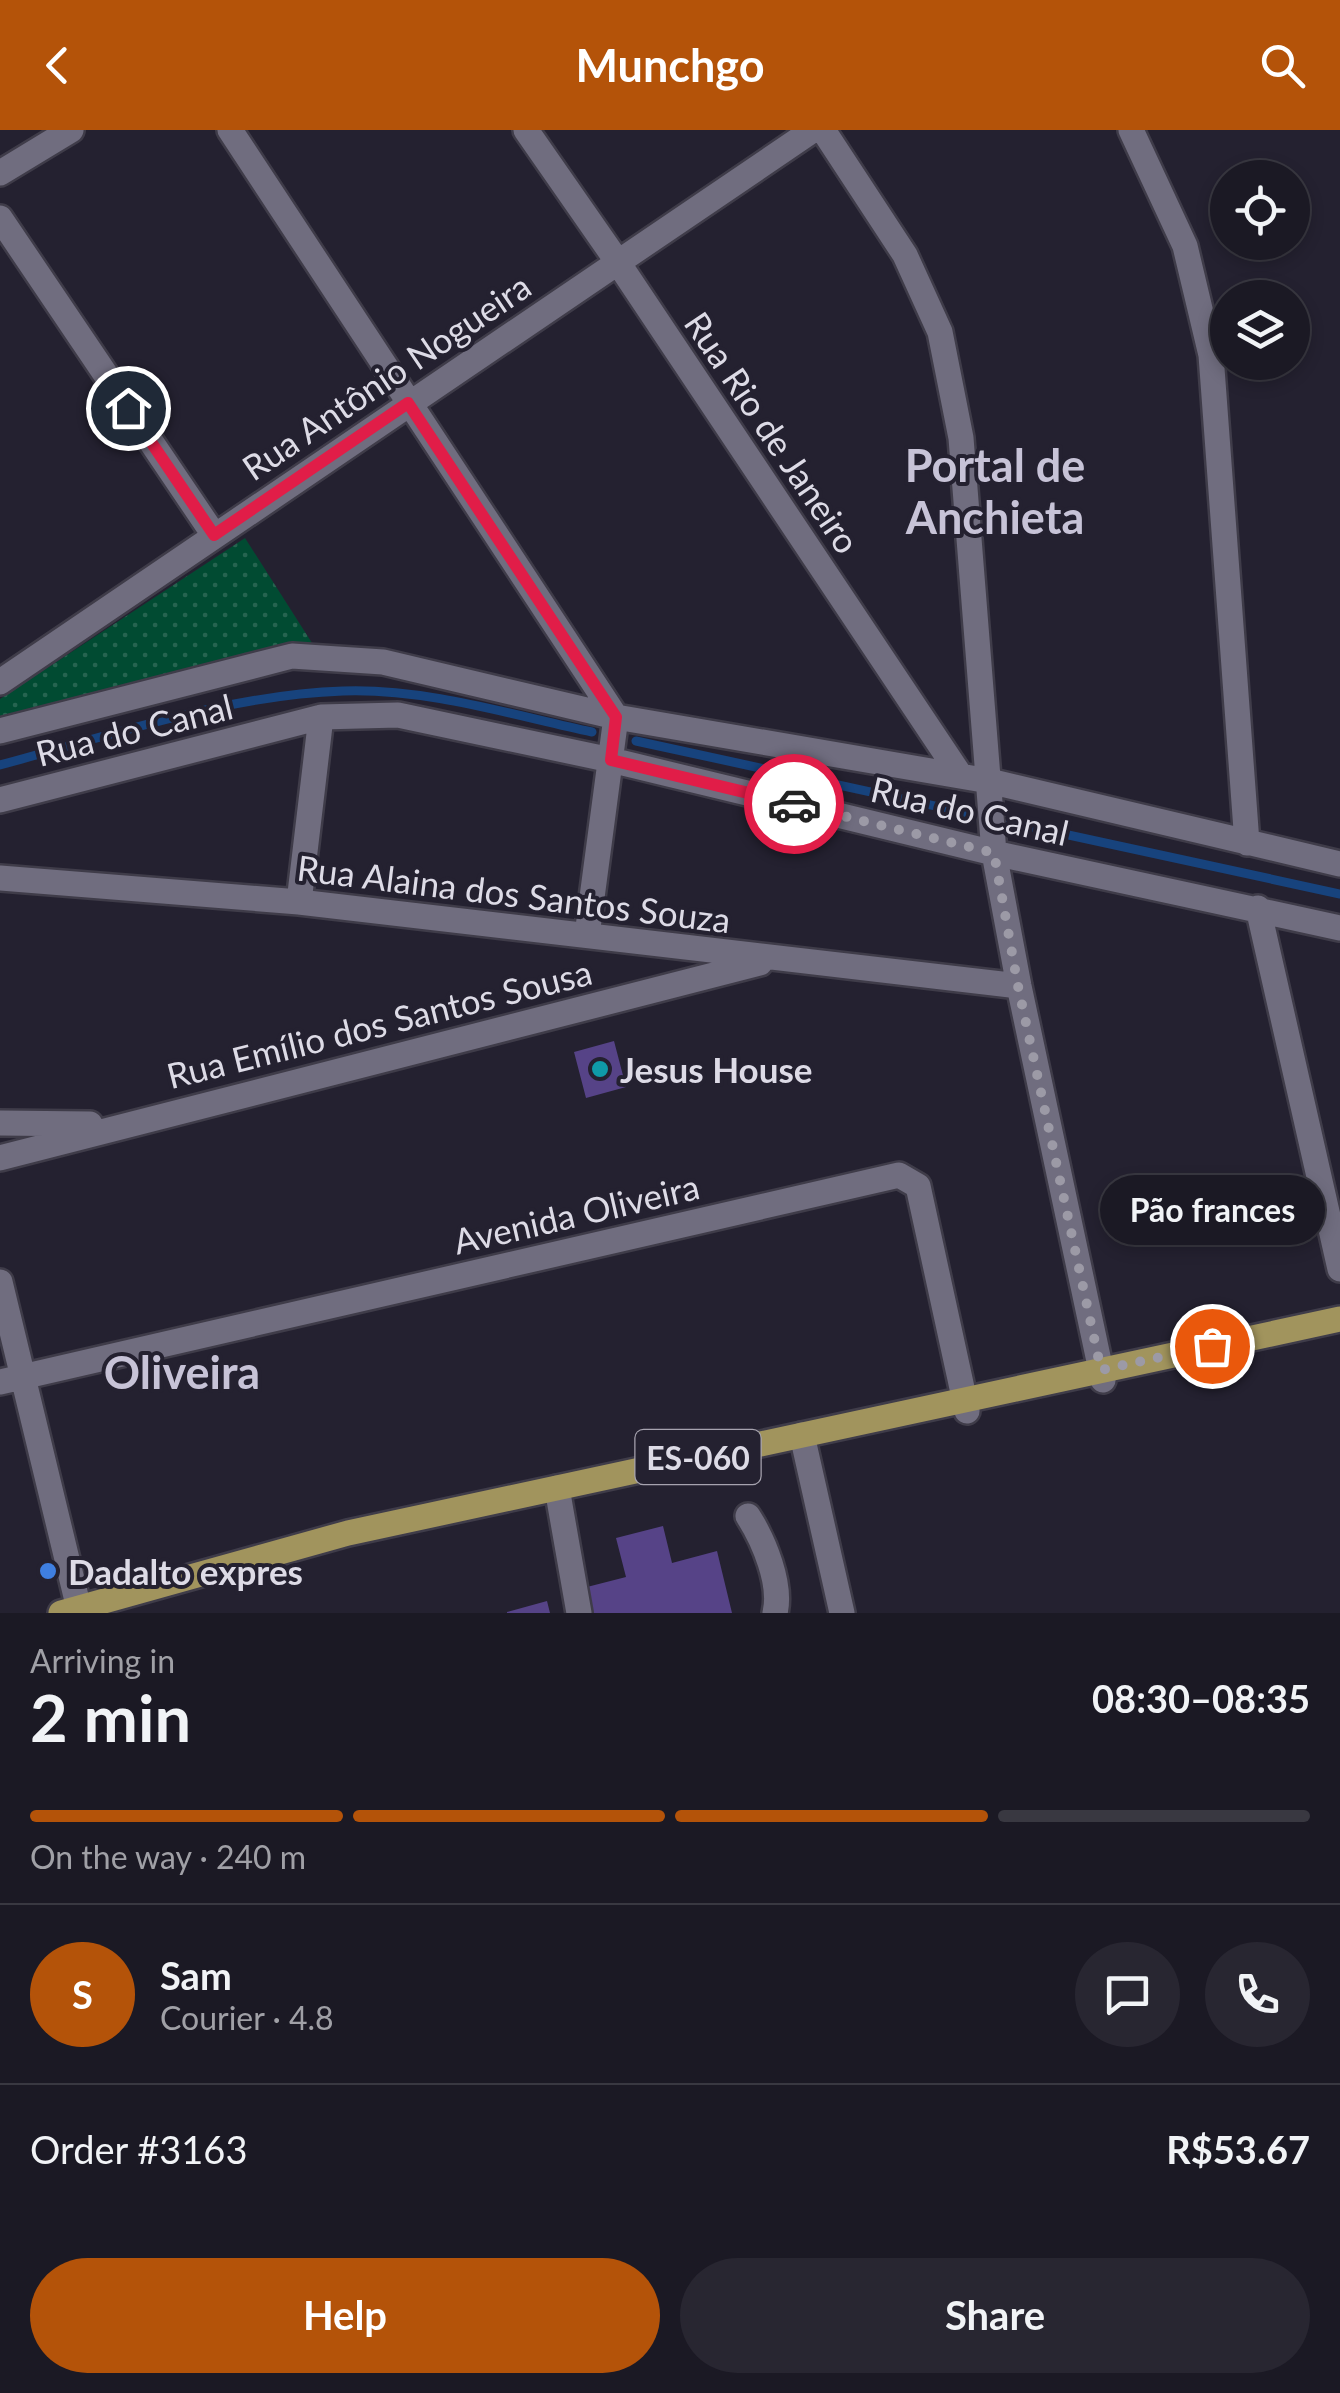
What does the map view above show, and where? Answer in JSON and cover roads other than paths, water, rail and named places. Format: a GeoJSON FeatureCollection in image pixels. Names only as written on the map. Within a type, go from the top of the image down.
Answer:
{"type":"FeatureCollection","features":[{"type":"Feature","properties":{"kind":"main road","name":"ES-060"},"geometry":{"type":"LineString","coordinates":[[79,1611],[558,1494],[966,1406],[1340,1319]]}},
{"type":"Feature","properties":{"kind":"main road","name":"ES-060"},"geometry":{"type":"LineString","coordinates":[[1102,1375],[1340,1328]]}},
{"type":"Feature","properties":{"kind":"street"},"geometry":{"type":"LineString","coordinates":[[0,174],[71,130]]}},
{"type":"Feature","properties":{"kind":"street"},"geometry":{"type":"LineString","coordinates":[[230,130],[616,717],[587,935]]}},
{"type":"Feature","properties":{"kind":"street","name":"Rua Rio de Janeiro"},"geometry":{"type":"LineString","coordinates":[[526,130],[960,776]]}},
{"type":"Feature","properties":{"kind":"street","name":"Rua Antônio Nogueira"},"geometry":{"type":"LineString","coordinates":[[2,676],[813,130]]}},
{"type":"Feature","properties":{"kind":"street"},"geometry":{"type":"LineString","coordinates":[[823,130],[905,255],[940,332],[961,438],[994,843],[1018,986],[1102,1375]]}},
{"type":"Feature","properties":{"kind":"street"},"geometry":{"type":"LineString","coordinates":[[1131,130],[1185,246],[1211,356],[1247,842]]}},
{"type":"Feature","properties":{"kind":"street"},"geometry":{"type":"LineString","coordinates":[[0,218],[214,535]]}},
{"type":"Feature","properties":{"kind":"street","name":"Rua do Canal"},"geometry":{"type":"LineString","coordinates":[[0,731],[292,656],[384,662],[616,717],[960,776],[989,787],[1340,864]]}},
{"type":"Feature","properties":{"kind":"street","name":"Rua do Canal"},"geometry":{"type":"LineString","coordinates":[[0,800],[322,718],[398,715],[994,843],[1340,928]]}},
{"type":"Feature","properties":{"kind":"street"},"geometry":{"type":"LineString","coordinates":[[299,902],[322,718]]}},
{"type":"Feature","properties":{"kind":"street","name":"Rua Alaina dos Santos Souza"},"geometry":{"type":"LineString","coordinates":[[0,878],[299,902],[1018,986]]}},
{"type":"Feature","properties":{"kind":"street"},"geometry":{"type":"LineString","coordinates":[[1258,908],[1340,1268]]}},
{"type":"Feature","properties":{"kind":"street","name":"Rua Emílio dos Santos Sousa"},"geometry":{"type":"LineString","coordinates":[[0,1158],[776,959]]}},
{"type":"Feature","properties":{"kind":"street"},"geometry":{"type":"LineString","coordinates":[[0,1123],[125,1124]]}},
{"type":"Feature","properties":{"kind":"street","name":"Avenida Oliveira"},"geometry":{"type":"LineString","coordinates":[[12,1378],[900,1176],[918,1186],[966,1406]]}},
{"type":"Feature","properties":{"kind":"street"},"geometry":{"type":"LineString","coordinates":[[0,1282],[12,1378],[79,1611]]}},
{"type":"Feature","properties":{"kind":"street"},"geometry":{"type":"LineString","coordinates":[[803,1441],[842,1613]]}},
{"type":"Feature","properties":{"kind":"street"},"geometry":{"type":"LineString","coordinates":[[558,1494],[580,1613]]}},
{"type":"Feature","properties":{"kind":"street"},"geometry":{"type":"LineString","coordinates":[[748,1516],[758,1532],[779,1598],[775,1613]]}},
{"type":"Feature","properties":{"kind":"waterway"},"geometry":{"type":"LineString","coordinates":[[0,765],[213,708],[343,691],[437,698],[592,732]]}},
{"type":"Feature","properties":{"kind":"waterway"},"geometry":{"type":"LineString","coordinates":[[636,741],[1340,894]]}},
{"type":"Feature","properties":{"kind":"place","name":"Jesus House"},"geometry":{"type":"Point","coordinates":[600,1069]}},
{"type":"Feature","properties":{"kind":"place","name":"Pão frances"},"geometry":{"type":"Point","coordinates":[1212,1346]}},
{"type":"Feature","properties":{"kind":"place","name":"Dadalto expres"},"geometry":{"type":"Point","coordinates":[48,1571]}},
{"type":"Feature","properties":{"kind":"district","name":"Portal de Anchieta"},"geometry":{"type":"Point","coordinates":[995,491]}},
{"type":"Feature","properties":{"kind":"district","name":"Oliveira"},"geometry":{"type":"Point","coordinates":[182,1372]}}]}
